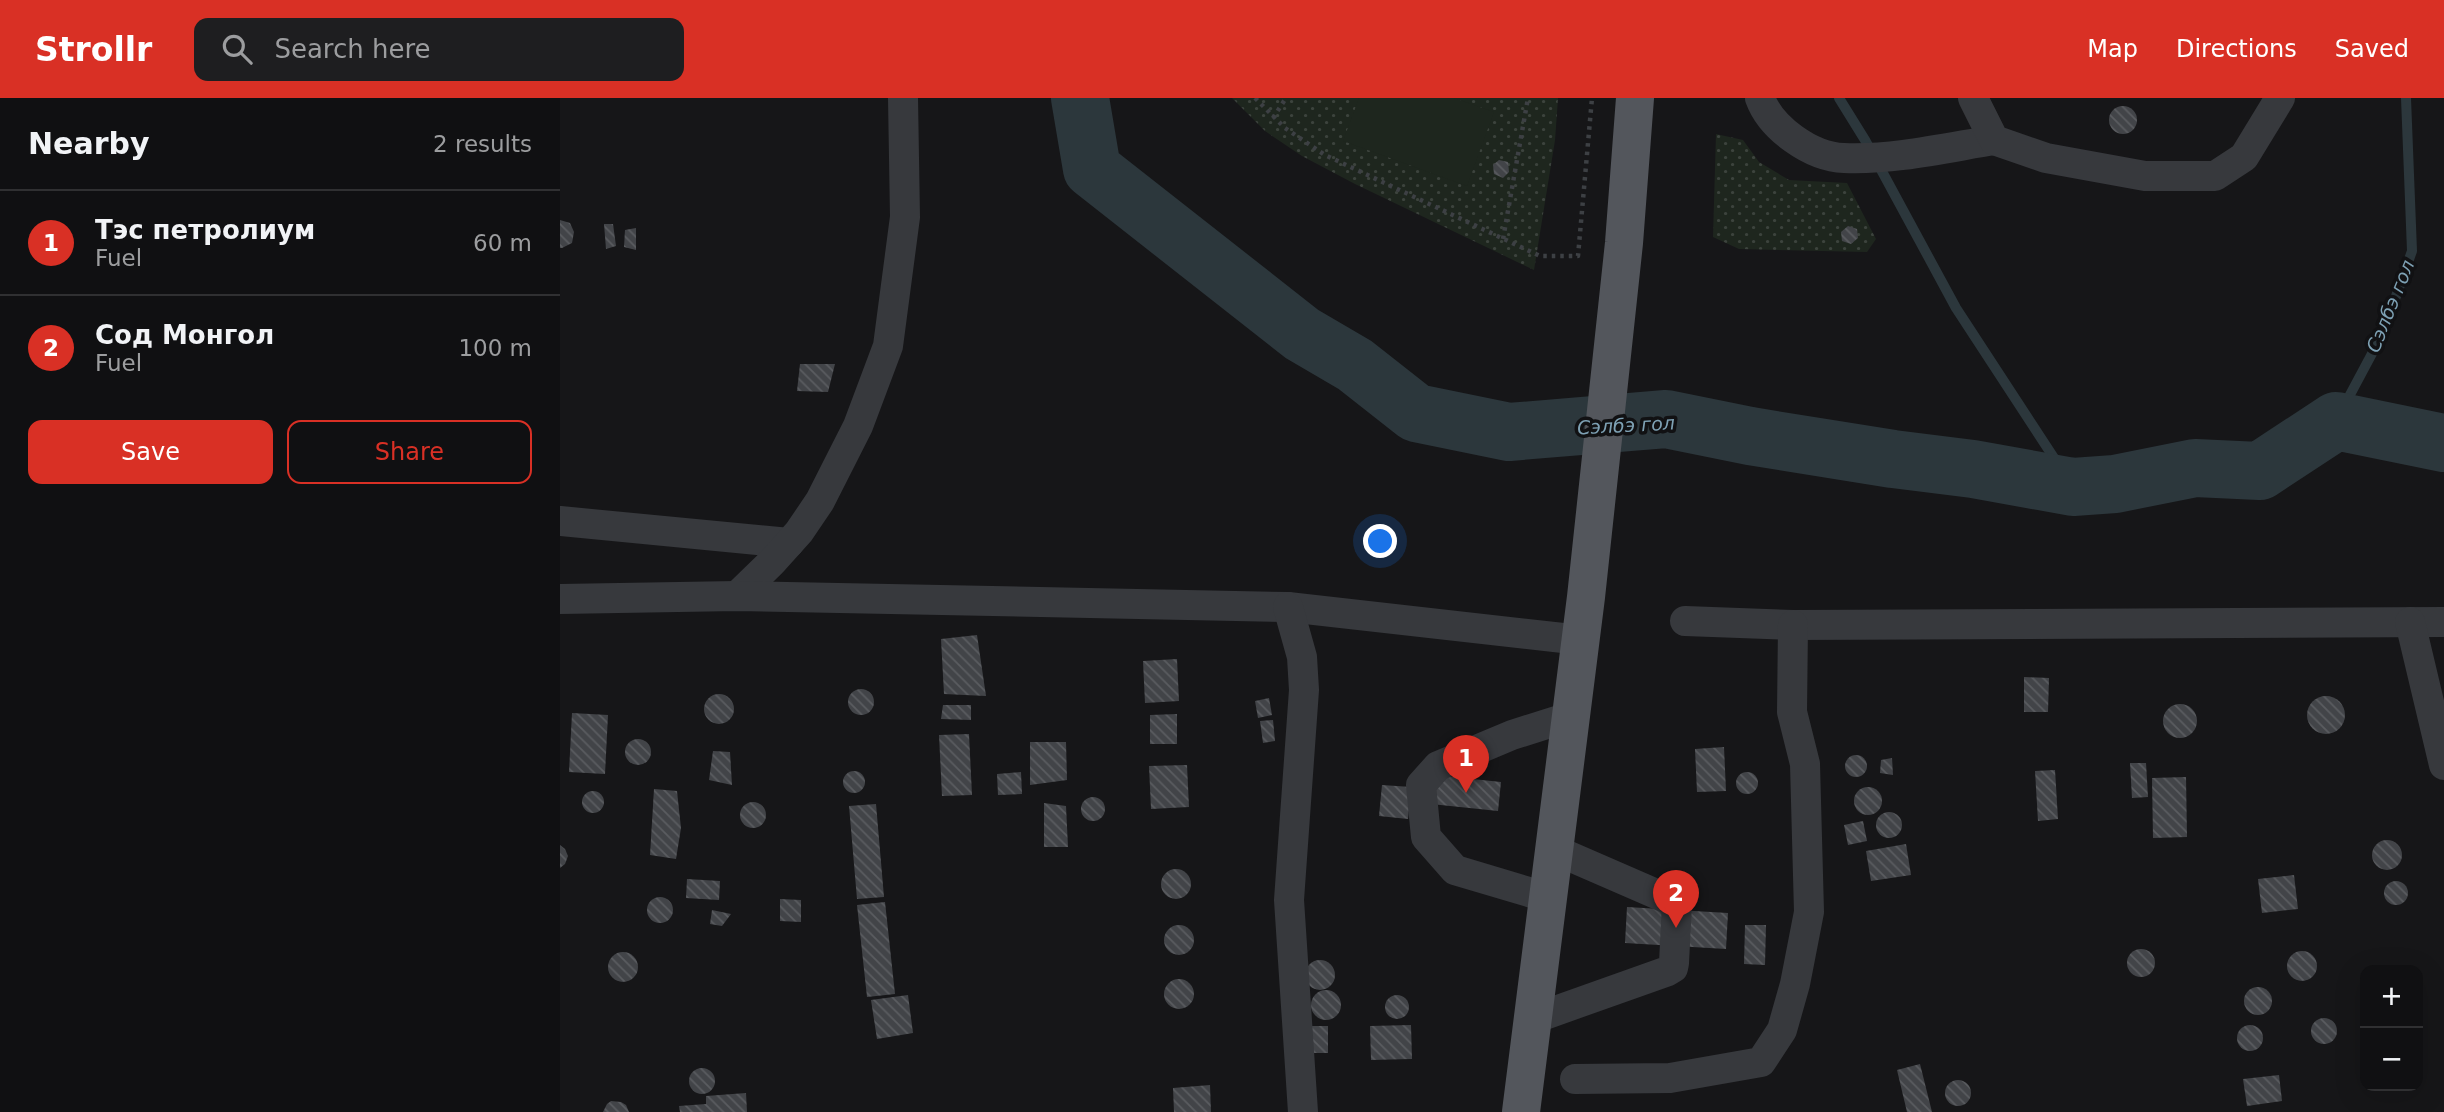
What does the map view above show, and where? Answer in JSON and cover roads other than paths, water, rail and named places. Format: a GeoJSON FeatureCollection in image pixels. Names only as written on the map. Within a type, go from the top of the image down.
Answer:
{"type":"FeatureCollection","features":[{"type":"Feature","properties":{"kind":"main road"},"geometry":{"type":"LineString","coordinates":[[1521,1112],[1586,597],[1624,243],[1635,98]]}},
{"type":"Feature","properties":{"kind":"street"},"geometry":{"type":"LineString","coordinates":[[737,596],[789,543],[820,501],[858,426],[888,346],[905,217],[904,98]]}},
{"type":"Feature","properties":{"kind":"street"},"geometry":{"type":"LineString","coordinates":[[1760,98],[1770,118],[1782,130],[1812,148],[1841,158],[1901,155],[1994,140],[2046,159],[2145,176],[2215,176],[2244,158],[2280,98]]}},
{"type":"Feature","properties":{"kind":"street"},"geometry":{"type":"LineString","coordinates":[[1973,98],[1994,140]]}},
{"type":"Feature","properties":{"kind":"street"},"geometry":{"type":"LineString","coordinates":[[560,521],[789,543]]}},
{"type":"Feature","properties":{"kind":"street"},"geometry":{"type":"LineString","coordinates":[[560,599],[737,596],[810,600],[1288,607],[1581,640]]}},
{"type":"Feature","properties":{"kind":"street"},"geometry":{"type":"LineString","coordinates":[[1288,607],[1302,657],[1304,690],[1289,900],[1303,1112]]}},
{"type":"Feature","properties":{"kind":"street"},"geometry":{"type":"LineString","coordinates":[[1685,621],[1793,625],[2444,622]]}},
{"type":"Feature","properties":{"kind":"street"},"geometry":{"type":"LineString","coordinates":[[2410,622],[2444,765]]}},
{"type":"Feature","properties":{"kind":"street"},"geometry":{"type":"LineString","coordinates":[[1575,1079],[1670,1078],[1761,1062],[1782,1030],[1795,984],[1809,912],[1805,764],[1792,712],[1793,625]]}},
{"type":"Feature","properties":{"kind":"street"},"geometry":{"type":"LineString","coordinates":[[1549,898],[1455,870],[1426,837],[1421,785],[1438,766],[1512,735],[1572,716]]}},
{"type":"Feature","properties":{"kind":"street"},"geometry":{"type":"LineString","coordinates":[[1533,1019],[1668,971],[1674,963],[1677,903],[1555,850]]}},
{"type":"Feature","properties":{"kind":"waterway","name":"Сэлбэ гол"},"geometry":{"type":"LineString","coordinates":[[1080,98],[1092,169],[1302,334],[1355,365],[1416,413],[1509,432],[1666,419],[1750,436],[1973,469],[2073,487],[2115,484],[2195,468],[2260,471],[2336,421],[2444,443]]}},
{"type":"Feature","properties":{"kind":"waterway"},"geometry":{"type":"LineString","coordinates":[[1839,98],[1865,140],[1956,308],[2073,487]]}},
{"type":"Feature","properties":{"kind":"waterway","name":"Сэлбэ гол"},"geometry":{"type":"LineString","coordinates":[[2336,421],[2383,333],[2412,251],[2406,98]]}},
{"type":"Feature","properties":{"kind":"place","name":"Тэс петролиум"},"geometry":{"type":"Point","coordinates":[1466,793]}},
{"type":"Feature","properties":{"kind":"place","name":"Сод Монгол"},"geometry":{"type":"Point","coordinates":[1676,928]}}]}
